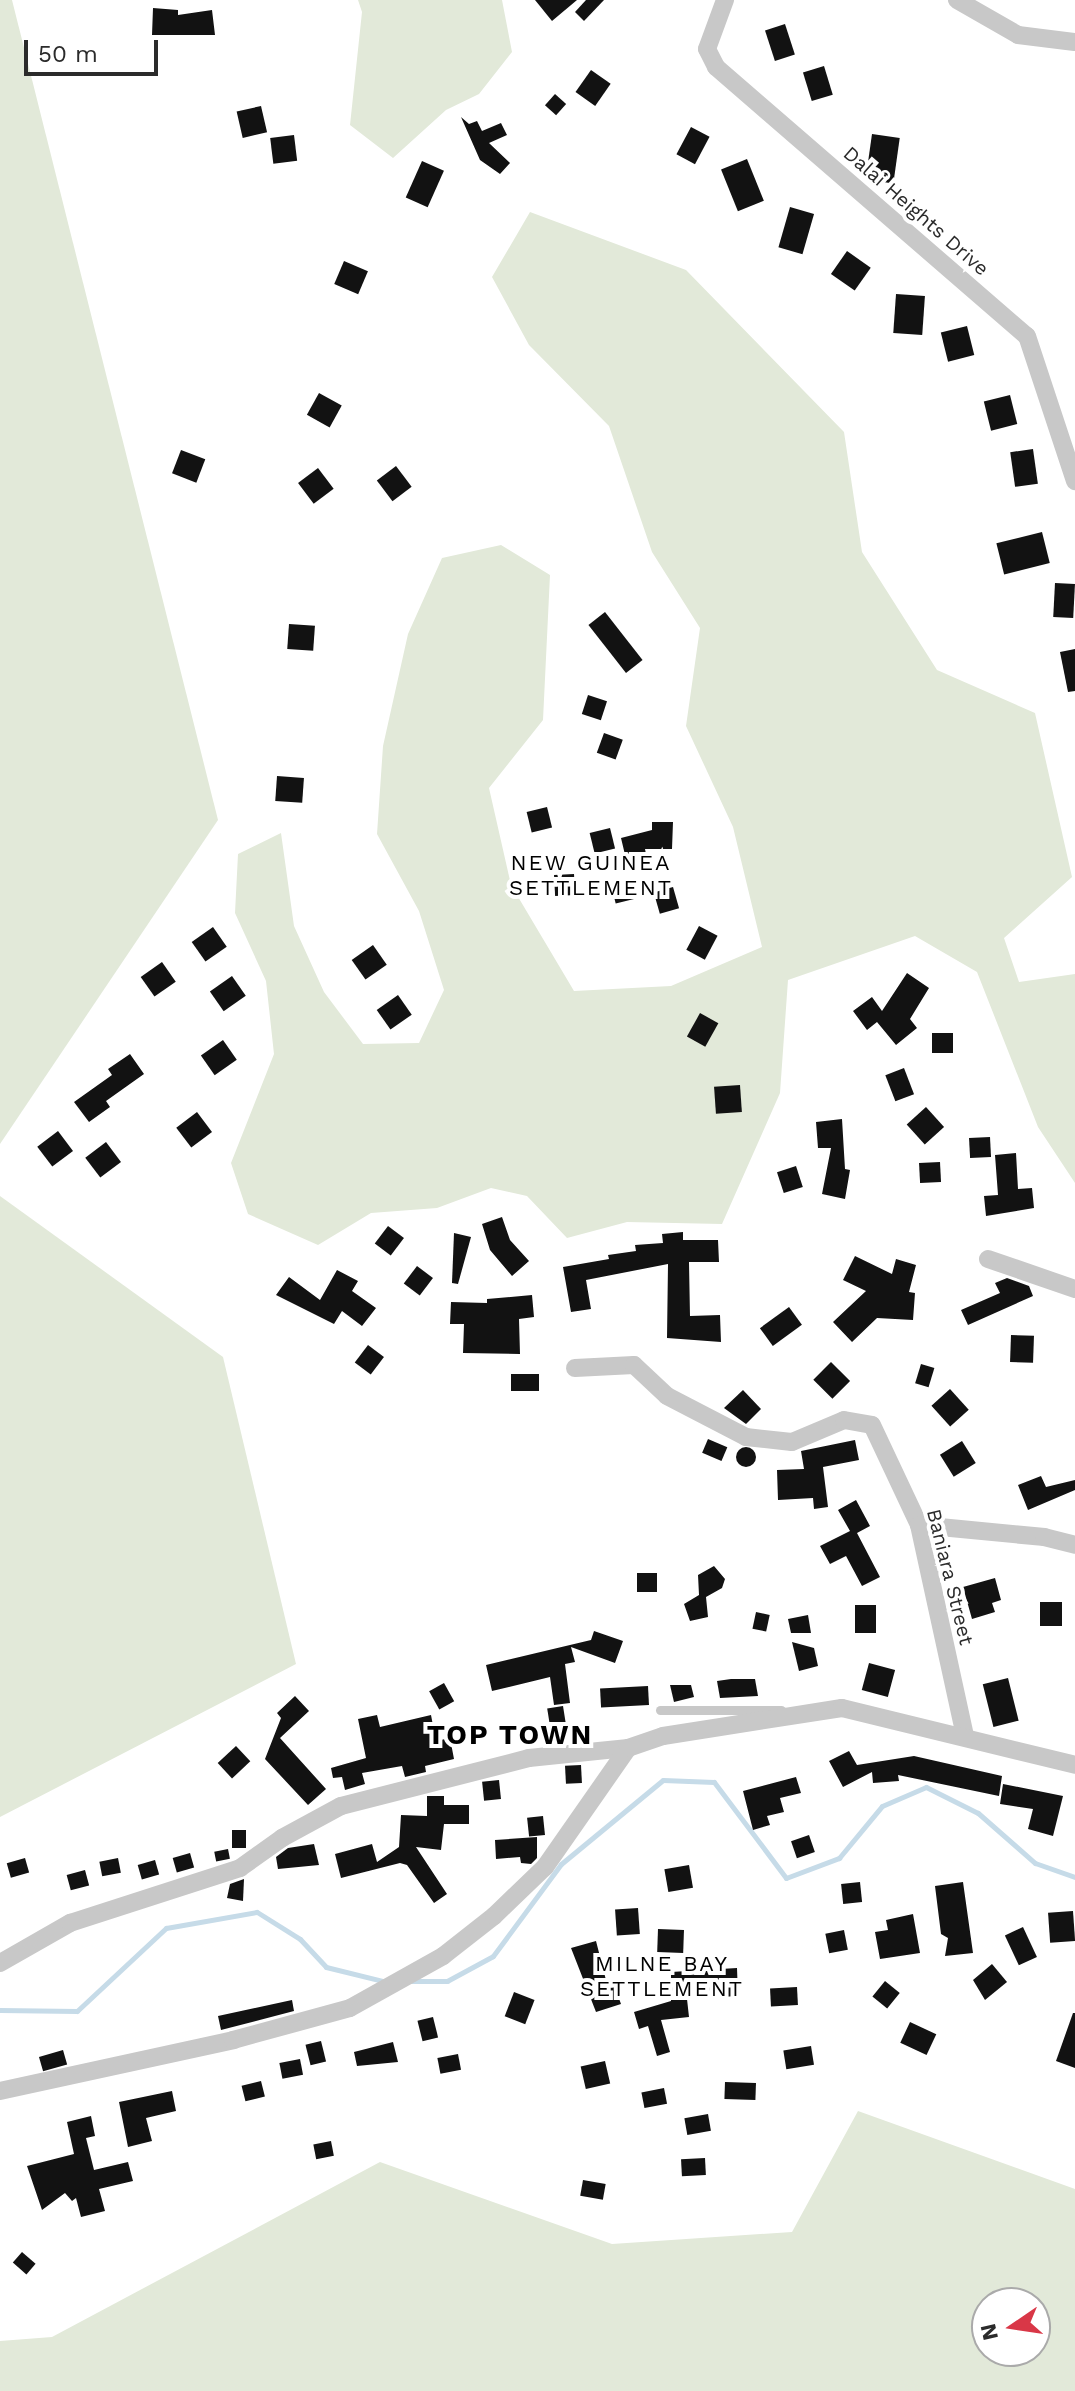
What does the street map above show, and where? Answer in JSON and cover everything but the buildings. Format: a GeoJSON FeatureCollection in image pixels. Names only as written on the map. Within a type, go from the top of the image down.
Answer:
{"type":"FeatureCollection","features":[{"type":"Feature","properties":{"kind":"street","name":"Dalai Heights Drive"},"geometry":{"type":"LineString","coordinates":[[725,0],[707,49],[716,67],[1027,336],[1075,481]]}},
{"type":"Feature","properties":{"kind":"street"},"geometry":{"type":"LineString","coordinates":[[957,0],[1018,35],[1075,42]]}},
{"type":"Feature","properties":{"kind":"street"},"geometry":{"type":"LineString","coordinates":[[988,1259],[1075,1289]]}},
{"type":"Feature","properties":{"kind":"street","name":"Baniara Street"},"geometry":{"type":"LineString","coordinates":[[575,1368],[634,1365],[667,1396],[746,1437],[792,1442],[844,1420],[872,1425],[919,1525],[965,1736]]}},
{"type":"Feature","properties":{"kind":"street"},"geometry":{"type":"LineString","coordinates":[[919,1525],[1044,1537],[1075,1545]]}},
{"type":"Feature","properties":{"kind":"street"},"geometry":{"type":"LineString","coordinates":[[0,1963],[70,1923],[240,1868],[282,1838],[341,1806],[529,1758],[628,1748],[663,1736],[842,1708],[1075,1765]]}},
{"type":"Feature","properties":{"kind":"street"},"geometry":{"type":"LineString","coordinates":[[0,2091],[233,2040],[350,2008],[443,1956],[494,1916],[545,1867],[628,1748]]}},
{"type":"Feature","properties":{"kind":"lane"},"geometry":{"type":"LineString","coordinates":[[660,1710],[842,1708]]}},
{"type":"Feature","properties":{"kind":"green space"},"geometry":{"type":"Polygon","coordinates":[[[0,0],[12,0],[218,820],[0,1144],[0,0]]]}},
{"type":"Feature","properties":{"kind":"green space"},"geometry":{"type":"Polygon","coordinates":[[[358,0],[502,0],[512,52],[479,94],[446,110],[393,158],[350,125],[362,12],[358,0]]]}},
{"type":"Feature","properties":{"kind":"green space"},"geometry":{"type":"Polygon","coordinates":[[[530,212],[686,270],[844,432],[862,552],[937,670],[1035,713],[1072,877],[1004,938],[1019,982],[1075,974],[1075,1183],[1038,1127],[977,972],[915,936],[788,980],[780,1093],[722,1224],[627,1222],[567,1238],[527,1196],[491,1188],[437,1208],[371,1213],[318,1245],[248,1214],[231,1163],[274,1054],[266,981],[235,913],[238,854],[281,833],[294,926],[324,992],[363,1044],[419,1043],[444,990],[419,911],[377,834],[383,746],[408,634],[442,558],[501,545],[550,575],[543,720],[489,788],[511,885],[574,991],[671,986],[762,947],[733,827],[686,726],[700,628],[652,552],[609,426],[529,345],[492,277],[530,212]]]}},
{"type":"Feature","properties":{"kind":"green space"},"geometry":{"type":"Polygon","coordinates":[[[0,1196],[223,1357],[296,1664],[0,1817],[0,1196]]]}},
{"type":"Feature","properties":{"kind":"green space"},"geometry":{"type":"Polygon","coordinates":[[[858,2111],[1075,2189],[1075,2391],[0,2391],[0,2341],[52,2337],[380,2162],[612,2244],[792,2232],[858,2111]]]}},
{"type":"Feature","properties":{"kind":"waterway"},"geometry":{"type":"LineString","coordinates":[[409,1981],[447,1981],[493,1956],[561,1864],[663,1780],[714,1782],[786,1878],[839,1858],[882,1806],[926,1787],[978,1813],[1035,1863],[1075,1877]]}},
{"type":"Feature","properties":{"kind":"waterway"},"geometry":{"type":"LineString","coordinates":[[0,2010],[77,2011],[166,1928],[257,1912],[300,1939],[326,1967],[383,1981]]}},
{"type":"Feature","properties":{"kind":"district","name":"NEW GUINEA SETTLEMENT"},"geometry":{"type":"Point","coordinates":[591,874]}},
{"type":"Feature","properties":{"kind":"district","name":"TOP TOWN"},"geometry":{"type":"Point","coordinates":[510,1735]}},
{"type":"Feature","properties":{"kind":"district","name":"MILNE BAY SETTLEMENT"},"geometry":{"type":"Point","coordinates":[662,1976]}}]}
